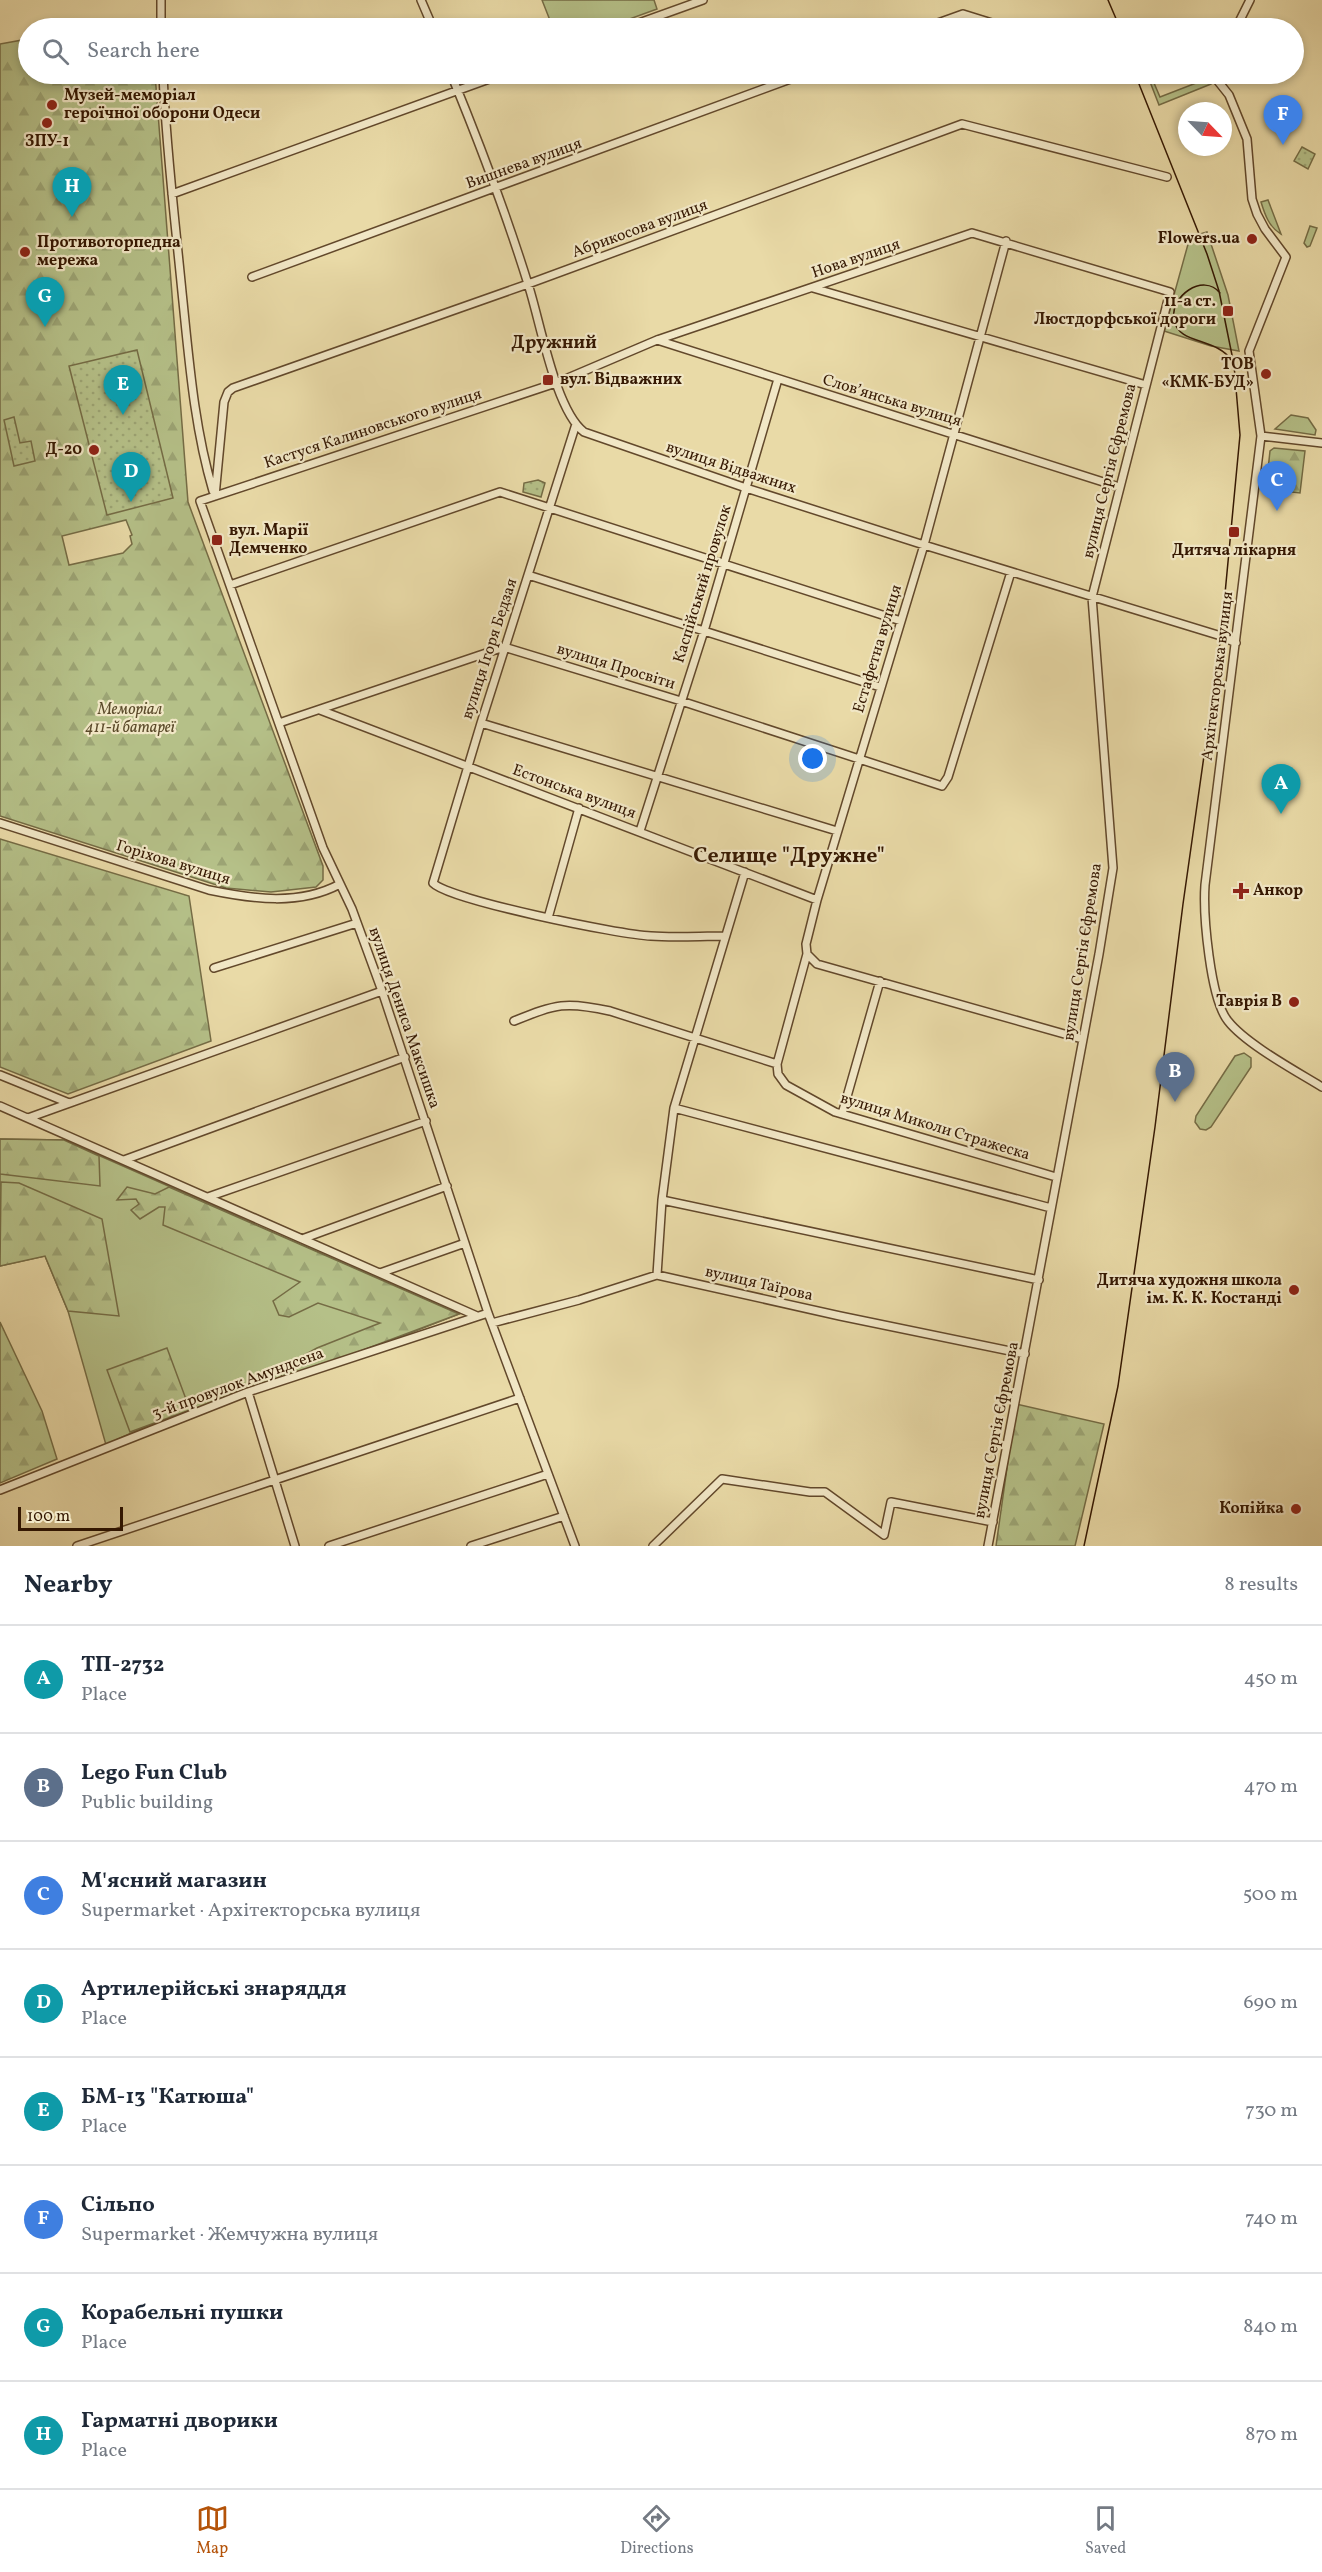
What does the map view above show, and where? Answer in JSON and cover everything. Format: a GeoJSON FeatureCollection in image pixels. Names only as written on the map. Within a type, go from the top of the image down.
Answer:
{"type":"FeatureCollection","features":[{"type":"Feature","properties":{"kind":"street"},"geometry":{"type":"LineString","coordinates":[[161,0],[161,18]]}},
{"type":"Feature","properties":{"kind":"street"},"geometry":{"type":"LineString","coordinates":[[421,0],[428,18]]}},
{"type":"Feature","properties":{"kind":"street"},"geometry":{"type":"LineString","coordinates":[[653,18],[703,0]]}},
{"type":"Feature","properties":{"kind":"street"},"geometry":{"type":"LineString","coordinates":[[1241,18],[1250,0]]}},
{"type":"Feature","properties":{"kind":"street"},"geometry":{"type":"LineString","coordinates":[[952,18],[963,14],[976,18]]}},
{"type":"Feature","properties":{"kind":"street"},"geometry":{"type":"LineString","coordinates":[[164,84],[172,194],[202,454],[215,496]]}},
{"type":"Feature","properties":{"kind":"street"},"geometry":{"type":"LineString","coordinates":[[455,84],[528,285],[555,383],[576,424]]}},
{"type":"Feature","properties":{"kind":"street"},"geometry":{"type":"LineString","coordinates":[[172,194],[475,84]]}},
{"type":"Feature","properties":{"kind":"street","name":"Вишнева вулиця"},"geometry":{"type":"LineString","coordinates":[[252,277],[777,84]]}},
{"type":"Feature","properties":{"kind":"street","name":"Архітекторська вулиця"},"geometry":{"type":"LineString","coordinates":[[1220,84],[1229,95],[1247,139],[1252,199],[1257,214],[1286,257],[1249,351],[1260,436],[1236,643],[1204,885],[1205,920],[1213,975],[1223,1014],[1242,1035],[1322,1087]]}},
{"type":"Feature","properties":{"kind":"street","name":"Абрикосова вулиця"},"geometry":{"type":"LineString","coordinates":[[215,496],[224,402],[228,392],[528,285],[962,124],[1167,177]]}},
{"type":"Feature","properties":{"kind":"street","name":"Нова вулиця"},"geometry":{"type":"LineString","coordinates":[[555,383],[657,340],[972,233],[1006,241],[1170,292]]}},
{"type":"Feature","properties":{"kind":"street","name":"Естафетна вулиця"},"geometry":{"type":"LineString","coordinates":[[777,1064],[807,954],[806,944],[837,831],[924,545],[1006,241]]}},
{"type":"Feature","properties":{"kind":"street"},"geometry":{"type":"LineString","coordinates":[[813,288],[1146,385]]}},
{"type":"Feature","properties":{"kind":"street","name":"вулиця Сергія Єфремова"},"geometry":{"type":"LineString","coordinates":[[988,1546],[1039,1280],[1113,868],[1092,597],[1170,292]]}},
{"type":"Feature","properties":{"kind":"street","name":"Словʼянська вулиця"},"geometry":{"type":"LineString","coordinates":[[657,340],[1119,487]]}},
{"type":"Feature","properties":{"kind":"street","name":"Каспійський провулок"},"geometry":{"type":"LineString","coordinates":[[640,831],[704,631],[778,379]]}},
{"type":"Feature","properties":{"kind":"street","name":"Кастуся Калиновського вулиця"},"geometry":{"type":"LineString","coordinates":[[200,501],[555,383]]}},
{"type":"Feature","properties":{"kind":"street","name":"вулиця Відважних"},"geometry":{"type":"LineString","coordinates":[[576,424],[594,436],[746,488],[1221,636],[1236,643]]}},
{"type":"Feature","properties":{"kind":"street","name":"вулиця Ігоря Бедзая"},"geometry":{"type":"LineString","coordinates":[[548,918],[480,902],[442,890],[433,883],[504,647],[576,424]]}},
{"type":"Feature","properties":{"kind":"street"},"geometry":{"type":"LineString","coordinates":[[1260,436],[1322,442]]}},
{"type":"Feature","properties":{"kind":"street"},"geometry":{"type":"LineString","coordinates":[[230,585],[496,492],[549,506],[901,621]]}},
{"type":"Feature","properties":{"kind":"street","name":"вулиця Дениса Максишка"},"geometry":{"type":"LineString","coordinates":[[200,501],[323,848],[357,924],[382,991],[488,1312],[575,1546]]}},
{"type":"Feature","properties":{"kind":"street","name":"вулиця Просвіти"},"geometry":{"type":"LineString","coordinates":[[504,647],[681,701],[937,787],[945,784],[1011,572]]}},
{"type":"Feature","properties":{"kind":"street"},"geometry":{"type":"LineString","coordinates":[[528,575],[880,687]]}},
{"type":"Feature","properties":{"kind":"street"},"geometry":{"type":"LineString","coordinates":[[279,723],[504,647]]}},
{"type":"Feature","properties":{"kind":"street","name":"Естонська вулиця"},"geometry":{"type":"LineString","coordinates":[[320,710],[818,900]]}},
{"type":"Feature","properties":{"kind":"street"},"geometry":{"type":"LineString","coordinates":[[481,723],[837,831]]}},
{"type":"Feature","properties":{"kind":"street"},"geometry":{"type":"LineString","coordinates":[[579,808],[548,918],[648,936],[724,936]]}},
{"type":"Feature","properties":{"kind":"street","name":"Горіхова вулиця"},"geometry":{"type":"LineString","coordinates":[[0,823],[209,890],[235,895],[304,897],[327,891],[340,884]]}},
{"type":"Feature","properties":{"kind":"street"},"geometry":{"type":"LineString","coordinates":[[492,1323],[579,1300],[657,1275],[662,1200],[674,1108],[745,872]]}},
{"type":"Feature","properties":{"kind":"street"},"geometry":{"type":"LineString","coordinates":[[214,968],[357,924]]}},
{"type":"Feature","properties":{"kind":"street"},"geometry":{"type":"LineString","coordinates":[[807,954],[817,964],[1082,1040]]}},
{"type":"Feature","properties":{"kind":"street"},"geometry":{"type":"LineString","coordinates":[[842,1114],[880,981]]}},
{"type":"Feature","properties":{"kind":"street"},"geometry":{"type":"LineString","coordinates":[[28,1118],[382,991]]}},
{"type":"Feature","properties":{"kind":"street"},"geometry":{"type":"LineString","coordinates":[[514,1021],[555,1006],[572,1004],[610,1011],[777,1064]]}},
{"type":"Feature","properties":{"kind":"street"},"geometry":{"type":"LineString","coordinates":[[124,1160],[405,1057]]}},
{"type":"Feature","properties":{"kind":"street","name":"вулиця Миколи Стражеска"},"geometry":{"type":"LineString","coordinates":[[777,1064],[778,1074],[786,1085],[842,1114],[1056,1178]]}},
{"type":"Feature","properties":{"kind":"street"},"geometry":{"type":"LineString","coordinates":[[0,1075],[69,1103]]}},
{"type":"Feature","properties":{"kind":"street"},"geometry":{"type":"LineString","coordinates":[[0,1106],[477,1316]]}},
{"type":"Feature","properties":{"kind":"street"},"geometry":{"type":"LineString","coordinates":[[674,1108],[1051,1208]]}},
{"type":"Feature","properties":{"kind":"street"},"geometry":{"type":"LineString","coordinates":[[208,1197],[426,1121]]}},
{"type":"Feature","properties":{"kind":"street"},"geometry":{"type":"LineString","coordinates":[[302,1239],[447,1186]]}},
{"type":"Feature","properties":{"kind":"street"},"geometry":{"type":"LineString","coordinates":[[662,1200],[1039,1280]]}},
{"type":"Feature","properties":{"kind":"street"},"geometry":{"type":"LineString","coordinates":[[380,1273],[465,1243]]}},
{"type":"Feature","properties":{"kind":"street","name":"вулиця Таїрова"},"geometry":{"type":"LineString","coordinates":[[657,1275],[1025,1354]]}},
{"type":"Feature","properties":{"kind":"street","name":"3-й провулок Амундсена"},"geometry":{"type":"LineString","coordinates":[[0,1490],[248,1392],[488,1312]]}},
{"type":"Feature","properties":{"kind":"street"},"geometry":{"type":"LineString","coordinates":[[248,1392],[295,1546]]}},
{"type":"Feature","properties":{"kind":"street"},"geometry":{"type":"LineString","coordinates":[[77,1546],[520,1398]]}},
{"type":"Feature","properties":{"kind":"street"},"geometry":{"type":"LineString","coordinates":[[329,1546],[548,1474]]}},
{"type":"Feature","properties":{"kind":"street"},"geometry":{"type":"LineString","coordinates":[[653,1546],[722,1479],[810,1492],[825,1492],[884,1535],[891,1502],[993,1522]]}},
{"type":"Feature","properties":{"kind":"street"},"geometry":{"type":"LineString","coordinates":[[471,1546],[564,1516]]}},
{"type":"Feature","properties":{"kind":"green space"},"geometry":{"type":"Polygon","coordinates":[[[542,0],[654,0],[657,9],[632,18],[549,18],[542,0]]]}},
{"type":"Feature","properties":{"kind":"green space","name":"Меморіал 411-й батареї"},"geometry":{"type":"Polygon","coordinates":[[[18,41],[18,84],[156,84],[188,502],[323,866],[323,880],[316,887],[271,892],[226,888],[0,816],[0,44],[18,41]],[[126,520],[62,536],[69,565],[123,553],[132,544],[130,536],[132,535],[126,520]]]}},
{"type":"Feature","properties":{"kind":"green space"},"geometry":{"type":"Polygon","coordinates":[[[1151,84],[1154,84],[1160,97],[1194,84],[1211,84],[1159,105],[1151,84]]]}},
{"type":"Feature","properties":{"kind":"green space"},"geometry":{"type":"Polygon","coordinates":[[[1302,147],[1315,154],[1308,169],[1294,161],[1302,147]]]}},
{"type":"Feature","properties":{"kind":"green space"},"geometry":{"type":"Polygon","coordinates":[[[1268,200],[1281,234],[1270,224],[1264,212],[1261,202],[1268,200]]]}},
{"type":"Feature","properties":{"kind":"green space"},"geometry":{"type":"Polygon","coordinates":[[[1310,226],[1317,228],[1310,246],[1307,247],[1304,243],[1310,226]]]}},
{"type":"Feature","properties":{"kind":"green space"},"geometry":{"type":"Polygon","coordinates":[[[1207,232],[1228,295],[1239,351],[1211,346],[1164,331],[1190,237],[1207,232]]]}},
{"type":"Feature","properties":{"kind":"green space"},"geometry":{"type":"Polygon","coordinates":[[[137,350],[173,498],[107,515],[69,366],[137,350]]]}},
{"type":"Feature","properties":{"kind":"green space"},"geometry":{"type":"Polygon","coordinates":[[[1291,415],[1308,418],[1316,430],[1315,435],[1275,429],[1291,415]]]}},
{"type":"Feature","properties":{"kind":"green space"},"geometry":{"type":"Polygon","coordinates":[[[14,417],[20,443],[31,441],[35,461],[14,466],[4,420],[14,417]]]}},
{"type":"Feature","properties":{"kind":"green space"},"geometry":{"type":"Polygon","coordinates":[[[1274,448],[1305,451],[1300,493],[1266,489],[1270,451],[1274,448]]]}},
{"type":"Feature","properties":{"kind":"green space"},"geometry":{"type":"Polygon","coordinates":[[[538,480],[545,483],[541,497],[523,492],[524,483],[538,480]]]}},
{"type":"Feature","properties":{"kind":"green space"},"geometry":{"type":"Polygon","coordinates":[[[0,839],[189,896],[211,1041],[68,1094],[0,1067],[0,839]]]}},
{"type":"Feature","properties":{"kind":"green space"},"geometry":{"type":"Polygon","coordinates":[[[1244,1053],[1251,1058],[1251,1067],[1211,1127],[1206,1130],[1200,1129],[1195,1122],[1196,1116],[1235,1056],[1244,1053]]]}},
{"type":"Feature","properties":{"kind":"green space"},"geometry":{"type":"Polygon","coordinates":[[[0,1139],[64,1140],[459,1314],[309,1372],[155,1423],[106,1445],[68,1311],[45,1256],[0,1266],[0,1139]]]}},
{"type":"Feature","properties":{"kind":"green space"},"geometry":{"type":"Polygon","coordinates":[[[0,1139],[64,1140],[99,1156],[100,1186],[0,1174],[0,1139]]]}},
{"type":"Feature","properties":{"kind":"green space"},"geometry":{"type":"Polygon","coordinates":[[[1,1182],[19,1183],[102,1219],[119,1316],[68,1311],[45,1256],[0,1266],[1,1182]]]}},
{"type":"Feature","properties":{"kind":"green space"},"geometry":{"type":"Polygon","coordinates":[[[127,1187],[155,1194],[169,1187],[459,1314],[283,1380],[279,1369],[317,1348],[380,1323],[318,1303],[289,1317],[279,1315],[273,1301],[300,1282],[163,1225],[165,1207],[159,1207],[140,1219],[131,1210],[139,1204],[136,1199],[117,1200],[127,1187]]]}},
{"type":"Feature","properties":{"kind":"green space"},"geometry":{"type":"Polygon","coordinates":[[[0,1322],[42,1411],[57,1459],[0,1483],[0,1322]]]}},
{"type":"Feature","properties":{"kind":"green space"},"geometry":{"type":"Polygon","coordinates":[[[167,1348],[190,1410],[130,1432],[107,1370],[167,1348]]]}},
{"type":"Feature","properties":{"kind":"green space"},"geometry":{"type":"Polygon","coordinates":[[[1016,1404],[1104,1424],[1075,1546],[996,1546],[1016,1404]]]}},
{"type":"Feature","properties":{"kind":"tram line"},"geometry":{"type":"LineString","coordinates":[[1108,0],[1116,18]]}},
{"type":"Feature","properties":{"kind":"tram line"},"geometry":{"type":"LineString","coordinates":[[1084,1546],[1118,1386],[1155,1127],[1183,904],[1221,636],[1240,435],[1234,365],[1219,291],[1207,254],[1139,84]]}},
{"type":"Feature","properties":{"kind":"tram line"},"geometry":{"type":"LineString","coordinates":[[1220,293],[1213,287],[1205,285],[1189,290],[1177,303],[1174,320],[1177,328],[1183,334],[1217,348],[1232,361]]}},
{"type":"Feature","properties":{"kind":"place","name":"Музей-меморіал героїчної оборони Одеси"},"geometry":{"type":"Point","coordinates":[52,105]}},
{"type":"Feature","properties":{"kind":"place","name":"ЗПУ-1"},"geometry":{"type":"Point","coordinates":[47,123]}},
{"type":"Feature","properties":{"kind":"place","name":"Сільпо"},"geometry":{"type":"Point","coordinates":[1283,145]}},
{"type":"Feature","properties":{"kind":"place","name":"Гарматні дворики"},"geometry":{"type":"Point","coordinates":[72,217]}},
{"type":"Feature","properties":{"kind":"place","name":"Flowers.ua"},"geometry":{"type":"Point","coordinates":[1252,239]}},
{"type":"Feature","properties":{"kind":"place","name":"Противоторпедна мережа"},"geometry":{"type":"Point","coordinates":[25,252]}},
{"type":"Feature","properties":{"kind":"place","name":"11-а ст. Люстдорфської дороги"},"geometry":{"type":"Point","coordinates":[1228,311]}},
{"type":"Feature","properties":{"kind":"place","name":"Корабельні пушки"},"geometry":{"type":"Point","coordinates":[45,327]}},
{"type":"Feature","properties":{"kind":"place","name":"ТОВ «КМК-БУД»"},"geometry":{"type":"Point","coordinates":[1266,374]}},
{"type":"Feature","properties":{"kind":"place","name":"вул. Відважних"},"geometry":{"type":"Point","coordinates":[548,380]}},
{"type":"Feature","properties":{"kind":"place","name":"БМ-13 \"Катюша\""},"geometry":{"type":"Point","coordinates":[123,415]}},
{"type":"Feature","properties":{"kind":"place","name":"Д-20"},"geometry":{"type":"Point","coordinates":[94,450]}},
{"type":"Feature","properties":{"kind":"place","name":"Артилерійські знаряддя"},"geometry":{"type":"Point","coordinates":[131,502]}},
{"type":"Feature","properties":{"kind":"place","name":"М'ясний магазин"},"geometry":{"type":"Point","coordinates":[1277,511]}},
{"type":"Feature","properties":{"kind":"place","name":"Дитяча лікарня"},"geometry":{"type":"Point","coordinates":[1234,532]}},
{"type":"Feature","properties":{"kind":"place","name":"вул. Марії Демченко"},"geometry":{"type":"Point","coordinates":[217,540]}},
{"type":"Feature","properties":{"kind":"place","name":"ТП-2732"},"geometry":{"type":"Point","coordinates":[1281,814]}},
{"type":"Feature","properties":{"kind":"place","name":"Анкор"},"geometry":{"type":"Point","coordinates":[1241,891]}},
{"type":"Feature","properties":{"kind":"place","name":"Таврія В"},"geometry":{"type":"Point","coordinates":[1294,1002]}},
{"type":"Feature","properties":{"kind":"place","name":"Lego Fun Club"},"geometry":{"type":"Point","coordinates":[1175,1102]}},
{"type":"Feature","properties":{"kind":"place","name":"Дитяча художня школа ім. К. К. Костанді"},"geometry":{"type":"Point","coordinates":[1294,1290]}},
{"type":"Feature","properties":{"kind":"place","name":"Копійка"},"geometry":{"type":"Point","coordinates":[1296,1509]}},
{"type":"Feature","properties":{"kind":"district","name":"Дружний"},"geometry":{"type":"Point","coordinates":[554,343]}},
{"type":"Feature","properties":{"kind":"district","name":"Селище \"Дружне\""},"geometry":{"type":"Point","coordinates":[789,856]}}]}
